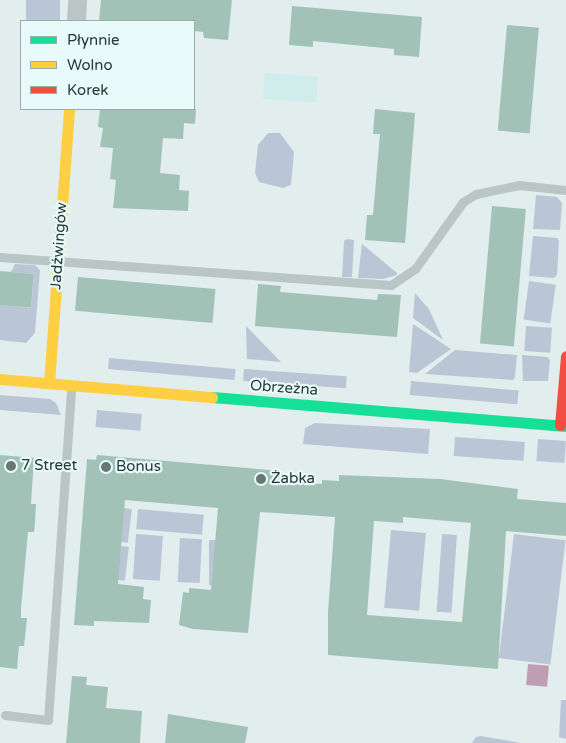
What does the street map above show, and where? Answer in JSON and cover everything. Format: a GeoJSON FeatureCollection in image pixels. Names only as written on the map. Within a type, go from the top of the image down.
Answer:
{"type":"FeatureCollection","features":[{"type":"Feature","properties":{"kind":"street"},"geometry":{"type":"LineString","coordinates":[[76,20],[77,0]]}},
{"type":"Feature","properties":{"kind":"street","name":"Jadźwingów"},"geometry":{"type":"LineString","coordinates":[[49,383],[69,110]]}},
{"type":"Feature","properties":{"kind":"street"},"geometry":{"type":"LineString","coordinates":[[563,425],[566,356]]}},
{"type":"Feature","properties":{"kind":"street","name":"Obrzeżna"},"geometry":{"type":"LineString","coordinates":[[0,379],[563,425]]}},
{"type":"Feature","properties":{"kind":"lane"},"geometry":{"type":"LineString","coordinates":[[0,257],[391,285],[415,269],[464,202],[476,194],[519,185],[566,190]]}},
{"type":"Feature","properties":{"kind":"lane"},"geometry":{"type":"LineString","coordinates":[[5,715],[48,720],[71,385]]}},
{"type":"Feature","properties":{"kind":"shaded area"},"geometry":{"type":"Polygon","coordinates":[[[26,0],[60,0],[60,20],[26,20],[26,0]]]}},
{"type":"Feature","properties":{"kind":"shaded area"},"geometry":{"type":"Polygon","coordinates":[[[265,73],[318,77],[316,103],[263,99],[265,73]]]}},
{"type":"Feature","properties":{"kind":"shaded area"},"geometry":{"type":"Polygon","coordinates":[[[268,133],[280,133],[294,152],[291,185],[283,188],[259,182],[255,173],[258,145],[268,133]]]}},
{"type":"Feature","properties":{"kind":"shaded area"},"geometry":{"type":"Polygon","coordinates":[[[536,195],[557,197],[562,203],[560,230],[533,229],[536,195]]]}},
{"type":"Feature","properties":{"kind":"shaded area"},"geometry":{"type":"Polygon","coordinates":[[[533,236],[557,238],[559,241],[557,275],[554,278],[529,276],[533,236]]]}},
{"type":"Feature","properties":{"kind":"shaded area"},"geometry":{"type":"Polygon","coordinates":[[[347,239],[354,240],[352,277],[342,277],[344,241],[347,239]]]}},
{"type":"Feature","properties":{"kind":"shaded area"},"geometry":{"type":"Polygon","coordinates":[[[362,244],[397,275],[383,279],[358,278],[362,244]]]}},
{"type":"Feature","properties":{"kind":"shaded area"},"geometry":{"type":"Polygon","coordinates":[[[15,264],[35,265],[40,270],[35,333],[26,343],[0,340],[0,305],[31,308],[34,274],[11,272],[15,264]]]}},
{"type":"Feature","properties":{"kind":"shaded area"},"geometry":{"type":"Polygon","coordinates":[[[529,281],[556,285],[550,323],[524,320],[529,281]]]}},
{"type":"Feature","properties":{"kind":"shaded area"},"geometry":{"type":"Polygon","coordinates":[[[415,293],[429,309],[443,340],[413,318],[415,293]]]}},
{"type":"Feature","properties":{"kind":"shaded area"},"geometry":{"type":"Polygon","coordinates":[[[413,324],[451,349],[417,373],[409,372],[413,324]]]}},
{"type":"Feature","properties":{"kind":"shaded area"},"geometry":{"type":"Polygon","coordinates":[[[246,326],[281,362],[247,359],[246,326]]]}},
{"type":"Feature","properties":{"kind":"shaded area"},"geometry":{"type":"Polygon","coordinates":[[[526,326],[552,328],[550,353],[524,351],[526,326]]]}},
{"type":"Feature","properties":{"kind":"shaded area"},"geometry":{"type":"Polygon","coordinates":[[[455,350],[517,355],[515,377],[513,380],[425,374],[455,350]]]}},
{"type":"Feature","properties":{"kind":"shaded area"},"geometry":{"type":"Polygon","coordinates":[[[522,355],[547,357],[550,360],[548,381],[523,381],[522,355]]]}},
{"type":"Feature","properties":{"kind":"shaded area"},"geometry":{"type":"Polygon","coordinates":[[[109,358],[236,369],[235,380],[108,369],[109,358]]]}},
{"type":"Feature","properties":{"kind":"shaded area"},"geometry":{"type":"Polygon","coordinates":[[[244,369],[347,376],[346,388],[243,381],[244,369]]]}},
{"type":"Feature","properties":{"kind":"shaded area"},"geometry":{"type":"Polygon","coordinates":[[[411,381],[519,390],[517,404],[410,395],[411,381]]]}},
{"type":"Feature","properties":{"kind":"shaded area"},"geometry":{"type":"Polygon","coordinates":[[[0,395],[50,399],[56,403],[61,415],[0,410],[0,395]]]}},
{"type":"Feature","properties":{"kind":"shaded area"},"geometry":{"type":"Polygon","coordinates":[[[97,410],[142,414],[140,431],[96,427],[97,410]]]}},
{"type":"Feature","properties":{"kind":"shaded area"},"geometry":{"type":"Polygon","coordinates":[[[315,423],[430,429],[428,454],[303,444],[305,428],[315,423]]]}},
{"type":"Feature","properties":{"kind":"shaded area"},"geometry":{"type":"Polygon","coordinates":[[[455,437],[525,442],[524,461],[454,456],[455,437]]]}},
{"type":"Feature","properties":{"kind":"shaded area"},"geometry":{"type":"Polygon","coordinates":[[[538,439],[566,441],[564,463],[536,461],[538,439]]]}},
{"type":"Feature","properties":{"kind":"shaded area"},"geometry":{"type":"Polygon","coordinates":[[[124,508],[132,509],[128,543],[120,542],[124,508]]]}},
{"type":"Feature","properties":{"kind":"shaded area"},"geometry":{"type":"Polygon","coordinates":[[[138,509],[204,515],[202,535],[136,529],[138,509]]]}},
{"type":"Feature","properties":{"kind":"shaded area"},"geometry":{"type":"Polygon","coordinates":[[[391,530],[426,533],[419,611],[384,608],[391,530]]]}},
{"type":"Feature","properties":{"kind":"shaded area"},"geometry":{"type":"Polygon","coordinates":[[[136,534],[163,536],[160,581],[133,579],[136,534]]]}},
{"type":"Feature","properties":{"kind":"shaded area"},"geometry":{"type":"Polygon","coordinates":[[[442,534],[457,535],[452,613],[437,612],[442,534]]]}},
{"type":"Feature","properties":{"kind":"shaded area"},"geometry":{"type":"Polygon","coordinates":[[[514,534],[566,540],[550,664],[499,658],[514,534]]]}},
{"type":"Feature","properties":{"kind":"shaded area"},"geometry":{"type":"Polygon","coordinates":[[[180,538],[202,539],[200,583],[178,582],[180,538]]]}},
{"type":"Feature","properties":{"kind":"shaded area"},"geometry":{"type":"Polygon","coordinates":[[[209,540],[216,540],[216,585],[209,585],[209,540]]]}},
{"type":"Feature","properties":{"kind":"shaded area"},"geometry":{"type":"Polygon","coordinates":[[[121,546],[129,547],[125,581],[117,580],[121,546]]]}},
{"type":"Feature","properties":{"kind":"shaded area"},"geometry":{"type":"Polygon","coordinates":[[[528,664],[549,666],[547,687],[526,685],[528,664]]]}},
{"type":"Feature","properties":{"kind":"shaded area"},"geometry":{"type":"Polygon","coordinates":[[[561,700],[566,700],[566,739],[559,737],[561,700]]]}},
{"type":"Feature","properties":{"kind":"shaded area"},"geometry":{"type":"Polygon","coordinates":[[[481,736],[521,743],[472,743],[476,737],[481,736]]]}},
{"type":"Feature","properties":{"kind":"building"},"geometry":{"type":"Polygon","coordinates":[[[101,0],[232,0],[228,40],[204,38],[203,32],[195,31],[195,20],[99,20],[101,0]]]}},
{"type":"Feature","properties":{"kind":"building"},"geometry":{"type":"Polygon","coordinates":[[[292,6],[422,17],[419,57],[394,55],[394,49],[313,41],[313,47],[289,45],[292,6]]]}},
{"type":"Feature","properties":{"kind":"building"},"geometry":{"type":"Polygon","coordinates":[[[507,25],[539,28],[530,133],[498,131],[507,25]]]}},
{"type":"Feature","properties":{"kind":"building"},"geometry":{"type":"Polygon","coordinates":[[[196,109],[195,124],[184,123],[183,139],[163,138],[160,173],[180,175],[179,190],[189,191],[188,211],[113,208],[116,180],[110,179],[113,148],[100,147],[103,128],[98,127],[100,110],[196,109]]]}},
{"type":"Feature","properties":{"kind":"building"},"geometry":{"type":"Polygon","coordinates":[[[375,109],[415,113],[405,243],[365,240],[367,215],[373,215],[380,134],[373,134],[375,109]]]}},
{"type":"Feature","properties":{"kind":"building"},"geometry":{"type":"Polygon","coordinates":[[[492,206],[526,209],[514,346],[480,343],[492,206]]]}},
{"type":"Feature","properties":{"kind":"building"},"geometry":{"type":"Polygon","coordinates":[[[0,271],[34,274],[31,308],[0,305],[0,271]]]}},
{"type":"Feature","properties":{"kind":"building"},"geometry":{"type":"Polygon","coordinates":[[[78,277],[215,289],[213,323],[75,311],[78,277]]]}},
{"type":"Feature","properties":{"kind":"building"},"geometry":{"type":"Polygon","coordinates":[[[258,284],[281,286],[280,292],[377,300],[378,294],[401,295],[397,337],[255,326],[258,284]]]}},
{"type":"Feature","properties":{"kind":"building"},"geometry":{"type":"Polygon","coordinates":[[[0,455],[34,458],[31,504],[36,504],[35,523],[34,532],[28,532],[21,608],[21,618],[27,618],[24,646],[19,646],[17,669],[0,667],[0,455]]]}},
{"type":"Feature","properties":{"kind":"building"},"geometry":{"type":"Polygon","coordinates":[[[97,455],[281,471],[280,481],[322,484],[322,480],[339,481],[339,475],[440,479],[518,489],[517,499],[566,503],[566,536],[506,531],[498,669],[328,655],[328,612],[335,517],[260,512],[248,633],[193,629],[179,625],[183,592],[189,593],[189,588],[211,590],[218,508],[125,500],[118,584],[144,587],[143,599],[151,600],[149,623],[94,621],[94,626],[74,625],[87,459],[96,460],[97,455]],[[403,517],[403,523],[374,521],[367,615],[462,622],[471,523],[403,517]]]}},
{"type":"Feature","properties":{"kind":"building"},"geometry":{"type":"Polygon","coordinates":[[[72,676],[87,677],[86,685],[108,687],[106,708],[142,711],[140,743],[66,743],[72,676]]]}},
{"type":"Feature","properties":{"kind":"building"},"geometry":{"type":"Polygon","coordinates":[[[168,714],[248,727],[245,743],[165,743],[168,714]]]}},
{"type":"Feature","properties":{"kind":"traffic: fast"},"geometry":{"type":"LineString","coordinates":[[212,397],[566,426]]}},
{"type":"Feature","properties":{"kind":"traffic: slow"},"geometry":{"type":"LineString","coordinates":[[49,383],[69,110]]}},
{"type":"Feature","properties":{"kind":"traffic: slow"},"geometry":{"type":"LineString","coordinates":[[0,379],[212,397]]}},
{"type":"Feature","properties":{"kind":"traffic: jam"},"geometry":{"type":"LineString","coordinates":[[560,425],[566,356]]}},
{"type":"Feature","properties":{"kind":"place","name":"7 Street"},"geometry":{"type":"Point","coordinates":[11,466]}},
{"type":"Feature","properties":{"kind":"place","name":"Bonus"},"geometry":{"type":"Point","coordinates":[106,467]}},
{"type":"Feature","properties":{"kind":"place","name":"Żabka"},"geometry":{"type":"Point","coordinates":[261,479]}}]}
